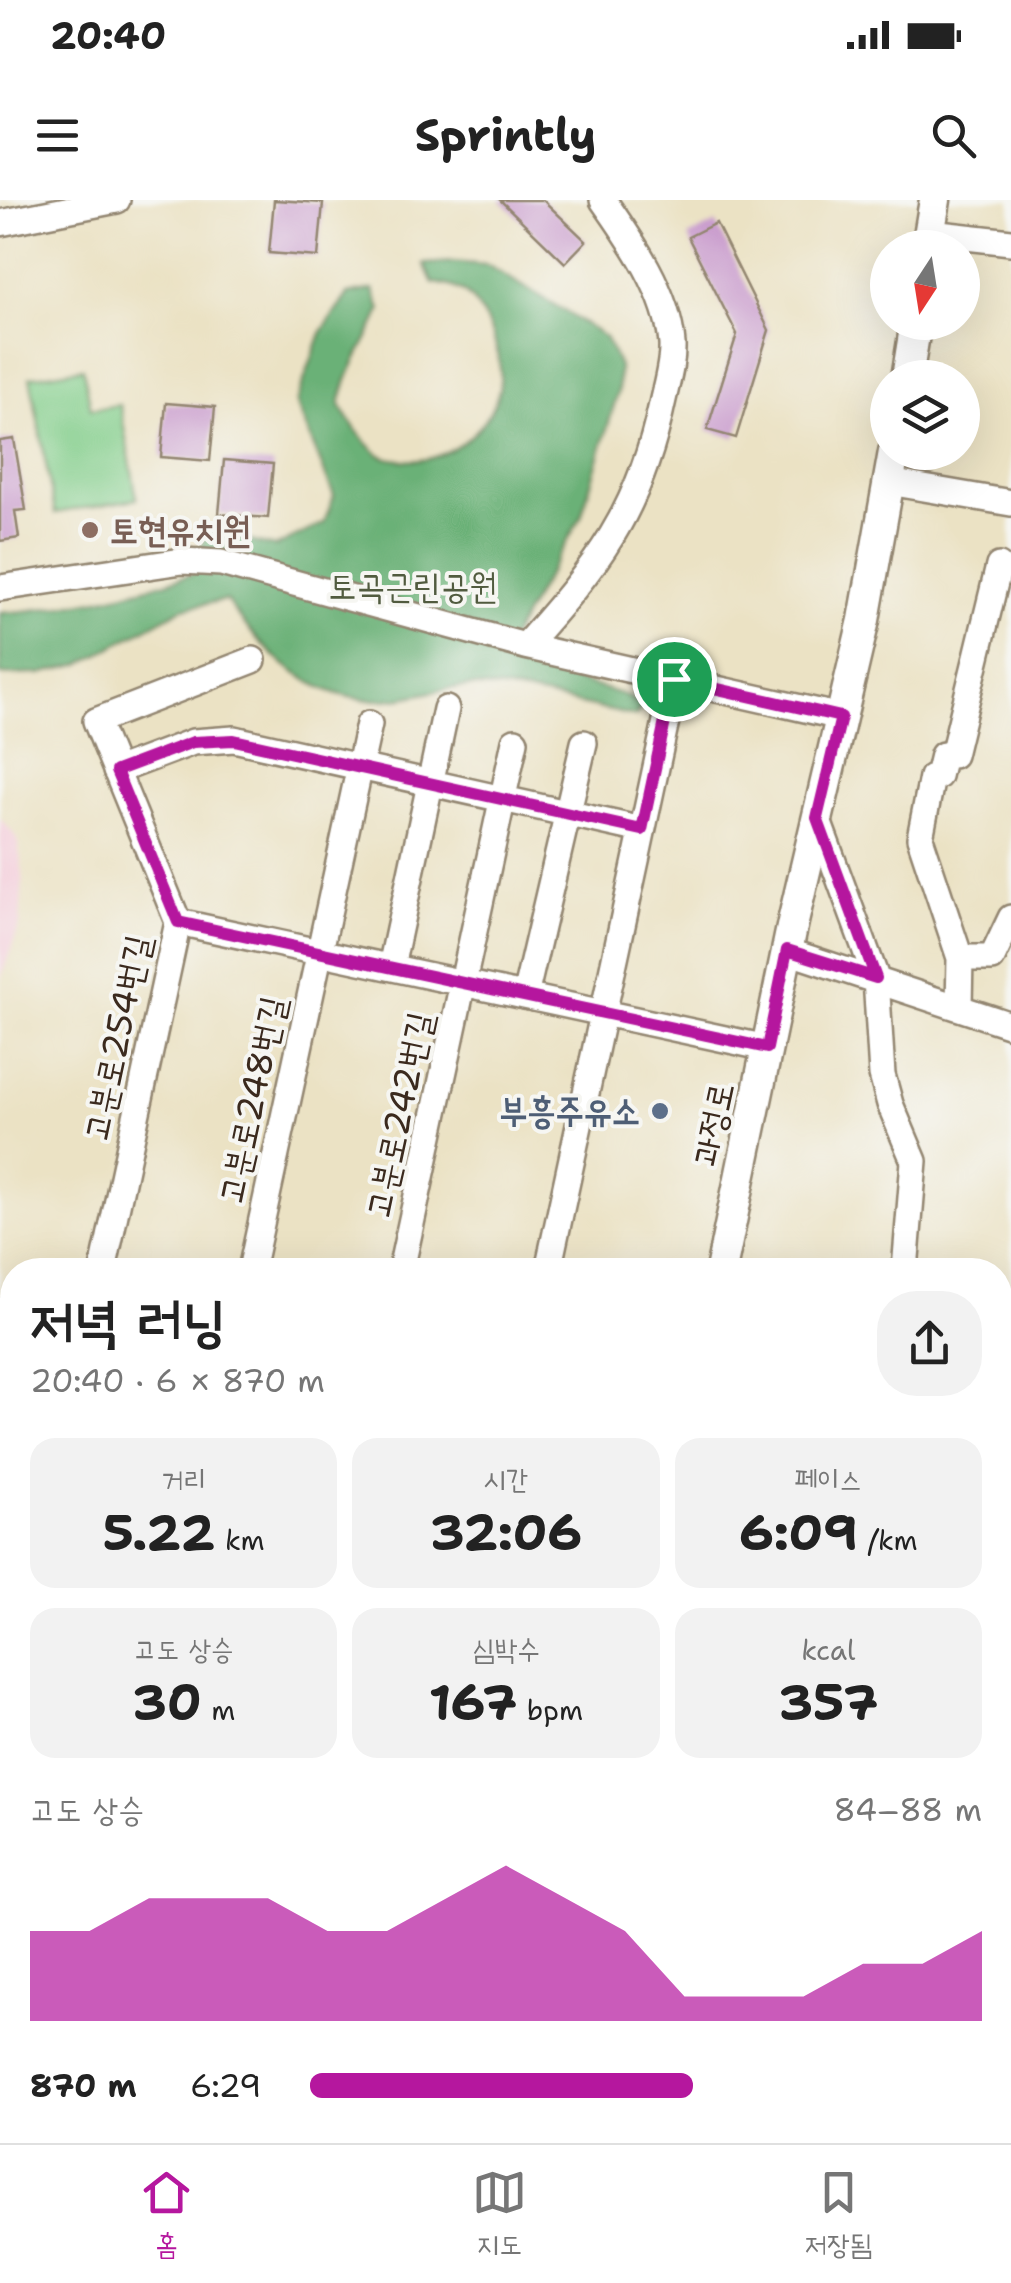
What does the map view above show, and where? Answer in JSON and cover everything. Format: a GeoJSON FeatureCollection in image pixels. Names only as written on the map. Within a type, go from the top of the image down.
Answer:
{"type":"FeatureCollection","features":[{"type":"Feature","properties":{"kind":"main road"},"geometry":{"type":"LineString","coordinates":[[930,230],[935,200]]}},
{"type":"Feature","properties":{"kind":"main road","name":"과정로"},"geometry":{"type":"LineString","coordinates":[[723,1258],[787,950],[864,620],[891,470]]}},
{"type":"Feature","properties":{"kind":"street"},"geometry":{"type":"LineString","coordinates":[[0,223],[117,200]]}},
{"type":"Feature","properties":{"kind":"street"},"geometry":{"type":"LineString","coordinates":[[524,646],[575,590],[631,505],[658,426],[668,374],[672,348],[660,299],[632,244],[603,200]]}},
{"type":"Feature","properties":{"kind":"street"},"geometry":{"type":"LineString","coordinates":[[980,241],[1011,242]]}},
{"type":"Feature","properties":{"kind":"street"},"geometry":{"type":"LineString","coordinates":[[902,470],[1011,503]]}},
{"type":"Feature","properties":{"kind":"street"},"geometry":{"type":"LineString","coordinates":[[0,588],[182,561],[221,564],[524,646],[841,717]]}},
{"type":"Feature","properties":{"kind":"street"},"geometry":{"type":"LineString","coordinates":[[959,1006],[960,958],[920,838],[932,777],[938,776],[943,755],[953,756],[1000,566]]}},
{"type":"Feature","properties":{"kind":"street","name":"고분로254번길"},"geometry":{"type":"LineString","coordinates":[[106,1258],[178,922],[96,721],[253,660]]}},
{"type":"Feature","properties":{"kind":"street"},"geometry":{"type":"LineString","coordinates":[[551,1258],[674,679]]}},
{"type":"Feature","properties":{"kind":"street"},"geometry":{"type":"LineString","coordinates":[[391,967],[446,709]]}},
{"type":"Feature","properties":{"kind":"street","name":"고분로248번길"},"geometry":{"type":"LineString","coordinates":[[254,1258],[370,724]]}},
{"type":"Feature","properties":{"kind":"street"},"geometry":{"type":"LineString","coordinates":[[116,771],[193,742],[234,740],[642,830]]}},
{"type":"Feature","properties":{"kind":"street","name":"고분로242번길"},"geometry":{"type":"LineString","coordinates":[[404,1258],[515,741]]}},
{"type":"Feature","properties":{"kind":"street"},"geometry":{"type":"LineString","coordinates":[[525,996],[584,743]]}},
{"type":"Feature","properties":{"kind":"street"},"geometry":{"type":"LineString","coordinates":[[817,818],[876,978],[882,1075],[914,1161],[906,1258]]}},
{"type":"Feature","properties":{"kind":"street"},"geometry":{"type":"LineString","coordinates":[[960,958],[992,958],[1011,918]]}},
{"type":"Feature","properties":{"kind":"street"},"geometry":{"type":"LineString","coordinates":[[178,922],[767,1048]]}},
{"type":"Feature","properties":{"kind":"street"},"geometry":{"type":"LineString","coordinates":[[787,950],[1011,1025]]}},
{"type":"Feature","properties":{"kind":"shaded area"},"geometry":{"type":"Polygon","coordinates":[[[0,818],[17,838],[23,874],[20,924],[0,980],[0,818]]]}},
{"type":"Feature","properties":{"kind":"green space","name":"토곡근린공원"},"geometry":{"type":"Polygon","coordinates":[[[424,264],[487,265],[550,302],[605,337],[619,366],[618,392],[581,517],[500,657],[621,694],[643,704],[636,716],[498,688],[447,689],[395,699],[368,700],[342,695],[297,674],[277,658],[226,600],[183,608],[81,664],[40,674],[0,675],[0,613],[97,599],[192,574],[207,531],[275,547],[324,523],[334,496],[296,403],[321,333],[348,294],[373,289],[381,310],[352,368],[340,405],[362,438],[384,457],[416,460],[445,453],[471,436],[497,397],[500,369],[493,336],[477,306],[456,288],[433,283],[424,264]]]}},
{"type":"Feature","properties":{"kind":"green space"},"geometry":{"type":"Polygon","coordinates":[[[83,368],[91,409],[120,405],[137,499],[55,513],[30,377],[83,368]]]}},
{"type":"Feature","properties":{"kind":"building"},"geometry":{"type":"Polygon","coordinates":[[[274,200],[323,203],[318,257],[269,253],[274,200]]]}},
{"type":"Feature","properties":{"kind":"building"},"geometry":{"type":"Polygon","coordinates":[[[500,200],[543,200],[586,241],[565,263],[500,200]]]}},
{"type":"Feature","properties":{"kind":"building"},"geometry":{"type":"Polygon","coordinates":[[[716,223],[769,330],[736,438],[707,430],[737,334],[688,237],[716,223]]]}},
{"type":"Feature","properties":{"kind":"building"},"geometry":{"type":"Polygon","coordinates":[[[166,403],[215,407],[210,461],[161,457],[166,403]]]}},
{"type":"Feature","properties":{"kind":"building"},"geometry":{"type":"Polygon","coordinates":[[[14,439],[26,510],[15,511],[19,538],[0,541],[0,441],[14,439]]]}},
{"type":"Feature","properties":{"kind":"building"},"geometry":{"type":"Polygon","coordinates":[[[224,460],[273,464],[268,518],[219,514],[224,460]]]}},
{"type":"Feature","properties":{"kind":"place","name":"토현유치원"},"geometry":{"type":"Point","coordinates":[90,530]}},
{"type":"Feature","properties":{"kind":"place","name":"부흥주유소"},"geometry":{"type":"Point","coordinates":[660,1111]}},
{"type":"Feature","properties":{"kind":"route"},"geometry":{"type":"LineString","coordinates":[[674,679],[841,717],[817,818],[876,978],[787,950],[767,1048],[178,922],[116,771],[193,742],[234,740],[642,830],[674,679]]}}]}
